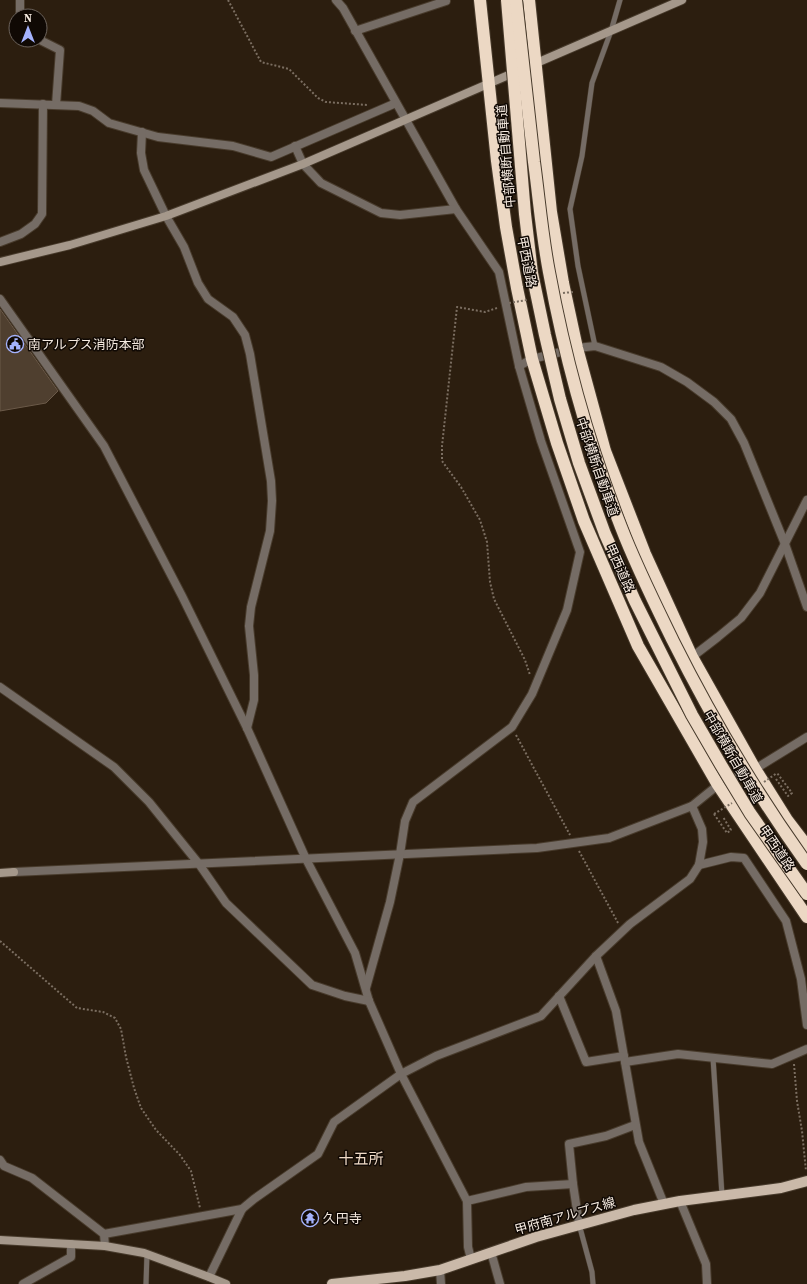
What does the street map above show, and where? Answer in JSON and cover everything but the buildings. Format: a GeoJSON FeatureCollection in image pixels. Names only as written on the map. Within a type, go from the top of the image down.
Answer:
{"type":"FeatureCollection","features":[{"type":"Feature","properties":{"kind":"highway","name":"甲西道路"},"geometry":{"type":"LineString","coordinates":[[480,0],[488,85],[506,227],[517,288],[532,359],[557,443],[584,520],[638,646],[718,785],[807,918]]}},
{"type":"Feature","properties":{"kind":"highway","name":"中部横断自動車道"},"geometry":{"type":"LineString","coordinates":[[507,0],[525,214],[532,273],[544,335],[560,399],[579,463],[605,534],[635,601],[692,714],[750,813],[807,894]]}},
{"type":"Feature","properties":{"kind":"highway","name":"中部横断自動車道"},"geometry":{"type":"LineString","coordinates":[[516,0],[540,208],[549,272],[577,395],[596,459],[621,528],[651,596],[704,700],[735,756],[764,802],[807,864]]}},
{"type":"Feature","properties":{"kind":"highway","name":"甲西道路"},"geometry":{"type":"LineString","coordinates":[[529,0],[551,212],[563,283],[577,348],[605,451],[645,554],[692,657],[755,769],[787,820],[806,844]]}},
{"type":"Feature","properties":{"kind":"main road","name":"甲府南アルプス線"},"geometry":{"type":"LineString","coordinates":[[332,1284],[358,1283],[440,1270],[579,1224],[680,1201],[781,1188],[807,1177]]}},
{"type":"Feature","properties":{"kind":"street"},"geometry":{"type":"LineString","coordinates":[[336,0],[343,8],[356,31],[393,105],[406,120],[456,209],[499,272],[519,366],[541,441],[580,552],[567,610],[535,687],[512,727],[413,802],[405,821],[390,902],[366,988]]}},
{"type":"Feature","properties":{"kind":"street"},"geometry":{"type":"LineString","coordinates":[[356,31],[446,0]]}},
{"type":"Feature","properties":{"kind":"street"},"geometry":{"type":"LineString","coordinates":[[0,262],[70,244],[166,216],[303,164],[682,0]]}},
{"type":"Feature","properties":{"kind":"street"},"geometry":{"type":"LineString","coordinates":[[48,44],[60,50],[56,105]]}},
{"type":"Feature","properties":{"kind":"street"},"geometry":{"type":"LineString","coordinates":[[0,103],[79,106],[93,111],[109,123],[158,137],[233,146],[271,157],[393,105]]}},
{"type":"Feature","properties":{"kind":"street"},"geometry":{"type":"LineString","coordinates":[[0,242],[21,234],[35,224],[42,214],[43,104]]}},
{"type":"Feature","properties":{"kind":"street"},"geometry":{"type":"LineString","coordinates":[[142,132],[141,153],[144,170],[166,216],[184,247],[198,284],[208,299],[233,317],[245,335],[250,354],[271,480],[272,501],[270,530],[251,607],[249,626],[253,649],[254,700],[247,728]]}},
{"type":"Feature","properties":{"kind":"street"},"geometry":{"type":"LineString","coordinates":[[295,146],[303,164],[321,183],[381,213],[400,214],[456,209]]}},
{"type":"Feature","properties":{"kind":"street"},"geometry":{"type":"LineString","coordinates":[[0,299],[104,446],[182,596],[247,728],[306,859],[355,953],[369,1001],[401,1074],[467,1201],[468,1247],[471,1259]]}},
{"type":"Feature","properties":{"kind":"street"},"geometry":{"type":"LineString","coordinates":[[519,366],[532,359],[577,348],[595,346],[661,367],[687,382],[709,398],[731,419],[744,443],[785,544],[807,606]]}},
{"type":"Feature","properties":{"kind":"street"},"geometry":{"type":"LineString","coordinates":[[692,657],[741,618],[760,593],[807,500]]}},
{"type":"Feature","properties":{"kind":"street"},"geometry":{"type":"LineString","coordinates":[[0,687],[114,767],[149,802],[199,864],[226,903],[312,985],[345,996],[369,1001]]}},
{"type":"Feature","properties":{"kind":"street"},"geometry":{"type":"LineString","coordinates":[[0,873],[537,848],[574,844],[609,838],[692,806],[718,785],[755,769],[807,737]]}},
{"type":"Feature","properties":{"kind":"street"},"geometry":{"type":"LineString","coordinates":[[210,1276],[242,1209],[318,1154],[334,1122],[401,1074],[436,1056],[542,1016],[596,956],[630,924],[690,879],[699,865],[703,842],[702,829],[692,806]]}},
{"type":"Feature","properties":{"kind":"street"},"geometry":{"type":"LineString","coordinates":[[699,865],[731,857],[744,858],[786,921],[801,979],[807,1026]]}},
{"type":"Feature","properties":{"kind":"street"},"geometry":{"type":"LineString","coordinates":[[596,956],[616,1011],[639,1142],[664,1204]]}},
{"type":"Feature","properties":{"kind":"street"},"geometry":{"type":"LineString","coordinates":[[559,996],[586,1062],[678,1054],[772,1064],[807,1049]]}},
{"type":"Feature","properties":{"kind":"street"},"geometry":{"type":"LineString","coordinates":[[579,1224],[573,1184],[570,1144],[606,1136],[635,1124]]}},
{"type":"Feature","properties":{"kind":"street"},"geometry":{"type":"LineString","coordinates":[[0,1160],[4,1166],[32,1178],[104,1234],[105,1246]]}},
{"type":"Feature","properties":{"kind":"street"},"geometry":{"type":"LineString","coordinates":[[467,1201],[526,1187],[573,1184]]}},
{"type":"Feature","properties":{"kind":"street"},"geometry":{"type":"LineString","coordinates":[[680,1201],[706,1264],[707,1284]]}},
{"type":"Feature","properties":{"kind":"street"},"geometry":{"type":"LineString","coordinates":[[104,1234],[242,1209]]}},
{"type":"Feature","properties":{"kind":"street"},"geometry":{"type":"LineString","coordinates":[[0,1240],[105,1246],[147,1254],[210,1276],[226,1284]]}},
{"type":"Feature","properties":{"kind":"street"},"geometry":{"type":"LineString","coordinates":[[24,1284],[71,1257],[71,1244]]}},
{"type":"Feature","properties":{"kind":"street"},"geometry":{"type":"LineString","coordinates":[[491,1252],[500,1284]]}},
{"type":"Feature","properties":{"kind":"street"},"geometry":{"type":"LineString","coordinates":[[440,1270],[442,1284]]}},
{"type":"Feature","properties":{"kind":"lane"},"geometry":{"type":"LineString","coordinates":[[595,346],[578,266],[570,209],[582,156],[592,83],[611,31],[620,0]]}},
{"type":"Feature","properties":{"kind":"lane"},"geometry":{"type":"LineString","coordinates":[[713,1058],[722,1195]]}},
{"type":"Feature","properties":{"kind":"lane"},"geometry":{"type":"LineString","coordinates":[[579,1224],[592,1272],[593,1284]]}},
{"type":"Feature","properties":{"kind":"lane"},"geometry":{"type":"LineString","coordinates":[[146,1284],[147,1254]]}},
{"type":"Feature","properties":{"kind":"path"},"geometry":{"type":"LineString","coordinates":[[228,0],[261,62],[288,70],[318,98],[326,102],[393,105]]}},
{"type":"Feature","properties":{"kind":"path"},"geometry":{"type":"LineString","coordinates":[[506,304],[485,312],[457,307],[442,446],[442,461],[480,520],[488,542],[490,582],[494,599],[525,660],[535,687]]}},
{"type":"Feature","properties":{"kind":"path"},"geometry":{"type":"LineString","coordinates":[[512,727],[622,932]]}},
{"type":"Feature","properties":{"kind":"path"},"geometry":{"type":"LineString","coordinates":[[776,779],[788,796],[792,793],[777,774]]}},
{"type":"Feature","properties":{"kind":"path"},"geometry":{"type":"LineString","coordinates":[[714,814],[727,833],[731,830],[723,817]]}},
{"type":"Feature","properties":{"kind":"path"},"geometry":{"type":"LineString","coordinates":[[0,941],[78,1008],[103,1012],[115,1018],[121,1029],[126,1057],[141,1108],[156,1130],[180,1154],[190,1171],[203,1216]]}},
{"type":"Feature","properties":{"kind":"path"},"geometry":{"type":"LineString","coordinates":[[794,1055],[797,1102],[807,1177]]}},
{"type":"Feature","properties":{"kind":"place","name":"南アルプス消防本部"},"geometry":{"type":"Point","coordinates":[15,344]}},
{"type":"Feature","properties":{"kind":"place","name":"久円寺"},"geometry":{"type":"Point","coordinates":[310,1218]}},
{"type":"Feature","properties":{"kind":"district","name":"十五所"},"geometry":{"type":"Point","coordinates":[361,1158]}}]}
